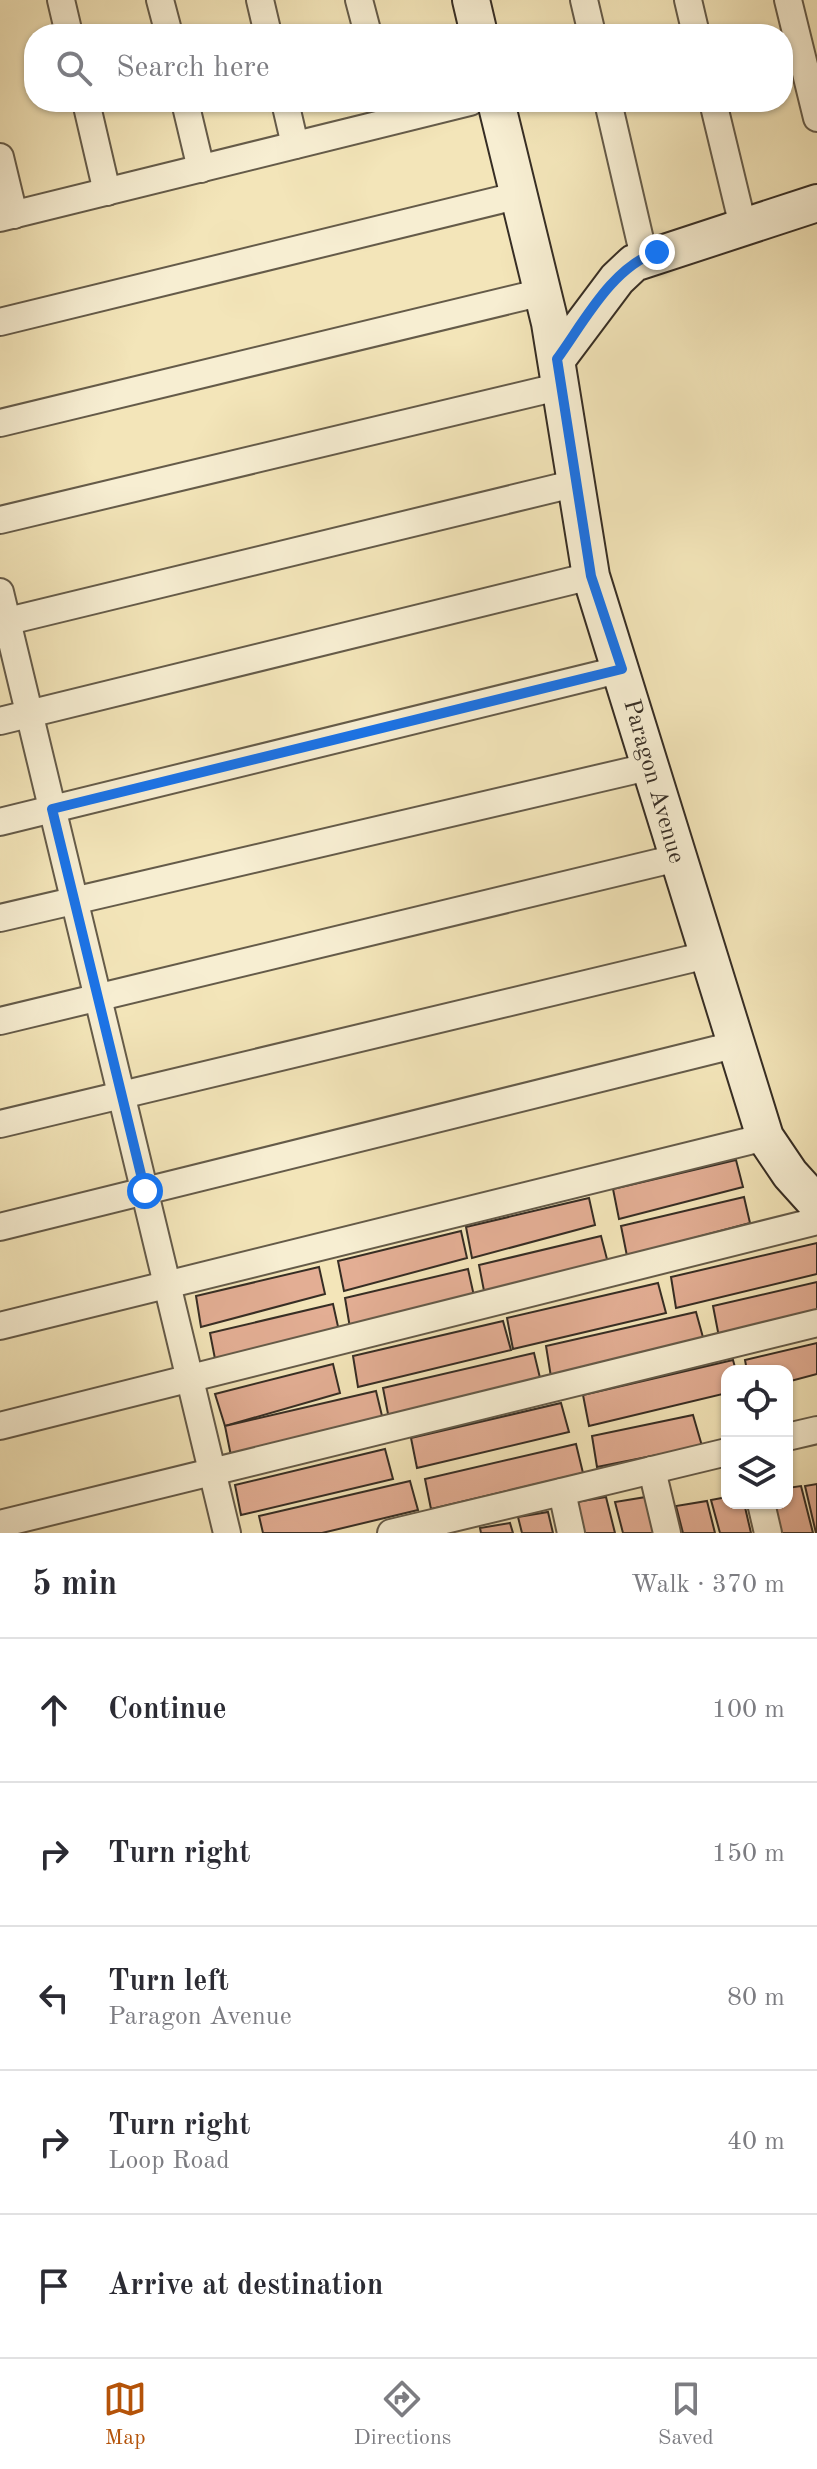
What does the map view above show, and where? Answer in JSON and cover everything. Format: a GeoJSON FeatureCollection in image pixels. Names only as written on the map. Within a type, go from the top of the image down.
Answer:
{"type":"FeatureCollection","features":[{"type":"Feature","properties":{"kind":"street"},"geometry":{"type":"LineString","coordinates":[[61,0],[67,24]]}},
{"type":"Feature","properties":{"kind":"street"},"geometry":{"type":"LineString","coordinates":[[160,0],[166,24]]}},
{"type":"Feature","properties":{"kind":"street"},"geometry":{"type":"LineString","coordinates":[[260,0],[266,24]]}},
{"type":"Feature","properties":{"kind":"street"},"geometry":{"type":"LineString","coordinates":[[359,0],[365,24]]}},
{"type":"Feature","properties":{"kind":"street"},"geometry":{"type":"LineString","coordinates":[[471,0],[477,24]]}},
{"type":"Feature","properties":{"kind":"street"},"geometry":{"type":"LineString","coordinates":[[584,0],[590,24]]}},
{"type":"Feature","properties":{"kind":"street"},"geometry":{"type":"LineString","coordinates":[[688,0],[694,24]]}},
{"type":"Feature","properties":{"kind":"street"},"geometry":{"type":"LineString","coordinates":[[788,0],[817,118]]}},
{"type":"Feature","properties":{"kind":"street"},"geometry":{"type":"LineString","coordinates":[[88,112],[107,192]]}},
{"type":"Feature","properties":{"kind":"street"},"geometry":{"type":"LineString","coordinates":[[187,112],[201,169]]}},
{"type":"Feature","properties":{"kind":"street"},"geometry":{"type":"LineString","coordinates":[[287,112],[295,145]]}},
{"type":"Feature","properties":{"kind":"street"},"geometry":{"type":"LineString","coordinates":[[0,157],[7,216],[295,145],[387,112]]}},
{"type":"Feature","properties":{"kind":"street","name":"Paragon Avenue"},"geometry":{"type":"LineString","coordinates":[[499,112],[560,372],[591,576],[765,1137],[790,1174],[817,1204]]}},
{"type":"Feature","properties":{"kind":"street"},"geometry":{"type":"LineString","coordinates":[[610,112],[644,257]]}},
{"type":"Feature","properties":{"kind":"street"},"geometry":{"type":"LineString","coordinates":[[715,112],[743,226]]}},
{"type":"Feature","properties":{"kind":"street"},"geometry":{"type":"LineString","coordinates":[[0,322],[520,195]]}},
{"type":"Feature","properties":{"kind":"street"},"geometry":{"type":"LineString","coordinates":[[0,520],[560,372],[617,279],[644,257],[817,203]]}},
{"type":"Feature","properties":{"kind":"street"},"geometry":{"type":"LineString","coordinates":[[0,423],[543,292]]}},
{"type":"Feature","properties":{"kind":"street"},"geometry":{"type":"LineString","coordinates":[[4,622],[577,483]]}},
{"type":"Feature","properties":{"kind":"street"},"geometry":{"type":"LineString","coordinates":[[0,721],[591,576]]}},
{"type":"Feature","properties":{"kind":"street"},"geometry":{"type":"LineString","coordinates":[[0,592],[4,622],[75,900],[227,1533]]}},
{"type":"Feature","properties":{"kind":"street"},"geometry":{"type":"LineString","coordinates":[[0,822],[622,669]]}},
{"type":"Feature","properties":{"kind":"street"},"geometry":{"type":"LineString","coordinates":[[0,918],[652,766]]}},
{"type":"Feature","properties":{"kind":"street"},"geometry":{"type":"LineString","coordinates":[[0,1021],[677,858]]}},
{"type":"Feature","properties":{"kind":"street"},"geometry":{"type":"LineString","coordinates":[[0,1124],[707,955]]}},
{"type":"Feature","properties":{"kind":"street"},"geometry":{"type":"LineString","coordinates":[[0,1227],[734,1045]]}},
{"type":"Feature","properties":{"kind":"street"},"geometry":{"type":"LineString","coordinates":[[0,1326],[765,1137]]}},
{"type":"Feature","properties":{"kind":"street"},"geometry":{"type":"LineString","coordinates":[[0,1426],[817,1221]]}},
{"type":"Feature","properties":{"kind":"street"},"geometry":{"type":"LineString","coordinates":[[0,1524],[817,1323]]}},
{"type":"Feature","properties":{"kind":"street"},"geometry":{"type":"LineString","coordinates":[[793,1436],[817,1430]]}},
{"type":"Feature","properties":{"kind":"street"},"geometry":{"type":"LineString","coordinates":[[391,1533],[467,1524],[562,1492],[721,1453]]}},
{"type":"Feature","properties":{"kind":"street"},"geometry":{"type":"LineString","coordinates":[[652,1470],[667,1533]]}},
{"type":"Feature","properties":{"kind":"street"},"geometry":{"type":"LineString","coordinates":[[562,1492],[571,1533]]}},
{"type":"Feature","properties":{"kind":"street"},"geometry":{"type":"LineString","coordinates":[[762,1509],[768,1533]]}},
{"type":"Feature","properties":{"kind":"building"},"geometry":{"type":"Polygon","coordinates":[[[736,1160],[743,1187],[619,1219],[613,1189],[736,1160]]]}},
{"type":"Feature","properties":{"kind":"building"},"geometry":{"type":"Polygon","coordinates":[[[744,1197],[750,1223],[627,1256],[621,1226],[744,1197]]]}},
{"type":"Feature","properties":{"kind":"building"},"geometry":{"type":"Polygon","coordinates":[[[589,1198],[595,1225],[472,1258],[466,1227],[589,1198]]]}},
{"type":"Feature","properties":{"kind":"building"},"geometry":{"type":"Polygon","coordinates":[[[461,1231],[467,1258],[344,1291],[338,1261],[461,1231]]]}},
{"type":"Feature","properties":{"kind":"building"},"geometry":{"type":"Polygon","coordinates":[[[601,1236],[608,1263],[485,1296],[479,1265],[601,1236]]]}},
{"type":"Feature","properties":{"kind":"building"},"geometry":{"type":"Polygon","coordinates":[[[817,1243],[817,1274],[676,1308],[671,1277],[817,1243]]]}},
{"type":"Feature","properties":{"kind":"building"},"geometry":{"type":"Polygon","coordinates":[[[319,1267],[325,1294],[201,1327],[196,1296],[319,1267]]]}},
{"type":"Feature","properties":{"kind":"building"},"geometry":{"type":"Polygon","coordinates":[[[468,1269],[474,1296],[350,1328],[345,1298],[468,1269]]]}},
{"type":"Feature","properties":{"kind":"building"},"geometry":{"type":"Polygon","coordinates":[[[817,1282],[817,1313],[719,1337],[713,1306],[817,1282]]]}},
{"type":"Feature","properties":{"kind":"building"},"geometry":{"type":"Polygon","coordinates":[[[658,1283],[666,1313],[513,1349],[507,1318],[658,1283]]]}},
{"type":"Feature","properties":{"kind":"building"},"geometry":{"type":"Polygon","coordinates":[[[333,1304],[339,1331],[216,1364],[210,1333],[333,1304]]]}},
{"type":"Feature","properties":{"kind":"building"},"geometry":{"type":"Polygon","coordinates":[[[696,1312],[704,1341],[551,1377],[546,1346],[696,1312]]]}},
{"type":"Feature","properties":{"kind":"building"},"geometry":{"type":"Polygon","coordinates":[[[503,1321],[511,1350],[358,1387],[353,1356],[503,1321]]]}},
{"type":"Feature","properties":{"kind":"building"},"geometry":{"type":"Polygon","coordinates":[[[817,1343],[817,1374],[793,1380],[793,1365],[746,1365],[745,1360],[817,1343]]]}},
{"type":"Feature","properties":{"kind":"building"},"geometry":{"type":"Polygon","coordinates":[[[534,1353],[541,1382],[389,1419],[383,1388],[534,1353]]]}},
{"type":"Feature","properties":{"kind":"building"},"geometry":{"type":"Polygon","coordinates":[[[733,1360],[734,1365],[721,1365],[721,1394],[589,1426],[583,1395],[733,1360]]]}},
{"type":"Feature","properties":{"kind":"building"},"geometry":{"type":"Polygon","coordinates":[[[333,1364],[340,1393],[225,1426],[215,1394],[333,1364]]]}},
{"type":"Feature","properties":{"kind":"building"},"geometry":{"type":"Polygon","coordinates":[[[376,1391],[383,1420],[231,1456],[225,1426],[376,1391]]]}},
{"type":"Feature","properties":{"kind":"building"},"geometry":{"type":"Polygon","coordinates":[[[561,1403],[569,1432],[417,1468],[411,1438],[561,1403]]]}},
{"type":"Feature","properties":{"kind":"building"},"geometry":{"type":"Polygon","coordinates":[[[693,1415],[702,1446],[597,1467],[592,1436],[693,1415]]]}},
{"type":"Feature","properties":{"kind":"building"},"geometry":{"type":"Polygon","coordinates":[[[576,1444],[583,1473],[431,1509],[425,1479],[576,1444]]]}},
{"type":"Feature","properties":{"kind":"building"},"geometry":{"type":"Polygon","coordinates":[[[385,1449],[393,1479],[241,1515],[235,1485],[385,1449]]]}},
{"type":"Feature","properties":{"kind":"building"},"geometry":{"type":"Polygon","coordinates":[[[410,1481],[418,1510],[322,1533],[263,1533],[259,1516],[410,1481]]]}},
{"type":"Feature","properties":{"kind":"building"},"geometry":{"type":"Polygon","coordinates":[[[817,1484],[817,1533],[816,1533],[805,1486],[817,1484]]]}},
{"type":"Feature","properties":{"kind":"building"},"geometry":{"type":"Polygon","coordinates":[[[801,1486],[813,1533],[781,1533],[775,1509],[793,1509],[793,1487],[801,1486]]]}},
{"type":"Feature","properties":{"kind":"building"},"geometry":{"type":"Polygon","coordinates":[[[606,1497],[615,1533],[584,1533],[576,1502],[606,1497]]]}},
{"type":"Feature","properties":{"kind":"building"},"geometry":{"type":"Polygon","coordinates":[[[646,1497],[655,1533],[623,1533],[615,1502],[646,1497]]]}},
{"type":"Feature","properties":{"kind":"building"},"geometry":{"type":"Polygon","coordinates":[[[721,1498],[721,1509],[745,1509],[751,1533],[720,1533],[711,1500],[721,1498]]]}},
{"type":"Feature","properties":{"kind":"building"},"geometry":{"type":"Polygon","coordinates":[[[707,1501],[715,1533],[683,1533],[676,1506],[707,1501]]]}},
{"type":"Feature","properties":{"kind":"building"},"geometry":{"type":"Polygon","coordinates":[[[548,1512],[553,1533],[522,1533],[518,1517],[548,1512]]]}},
{"type":"Feature","properties":{"kind":"building"},"geometry":{"type":"Polygon","coordinates":[[[510,1523],[513,1533],[481,1533],[480,1528],[510,1523]]]}},
{"type":"Feature","properties":{"kind":"route"},"geometry":{"type":"LineString","coordinates":[[145,1191],[52,809],[622,669],[591,576],[557,359],[617,279],[634,263],[657,252]]}}]}
